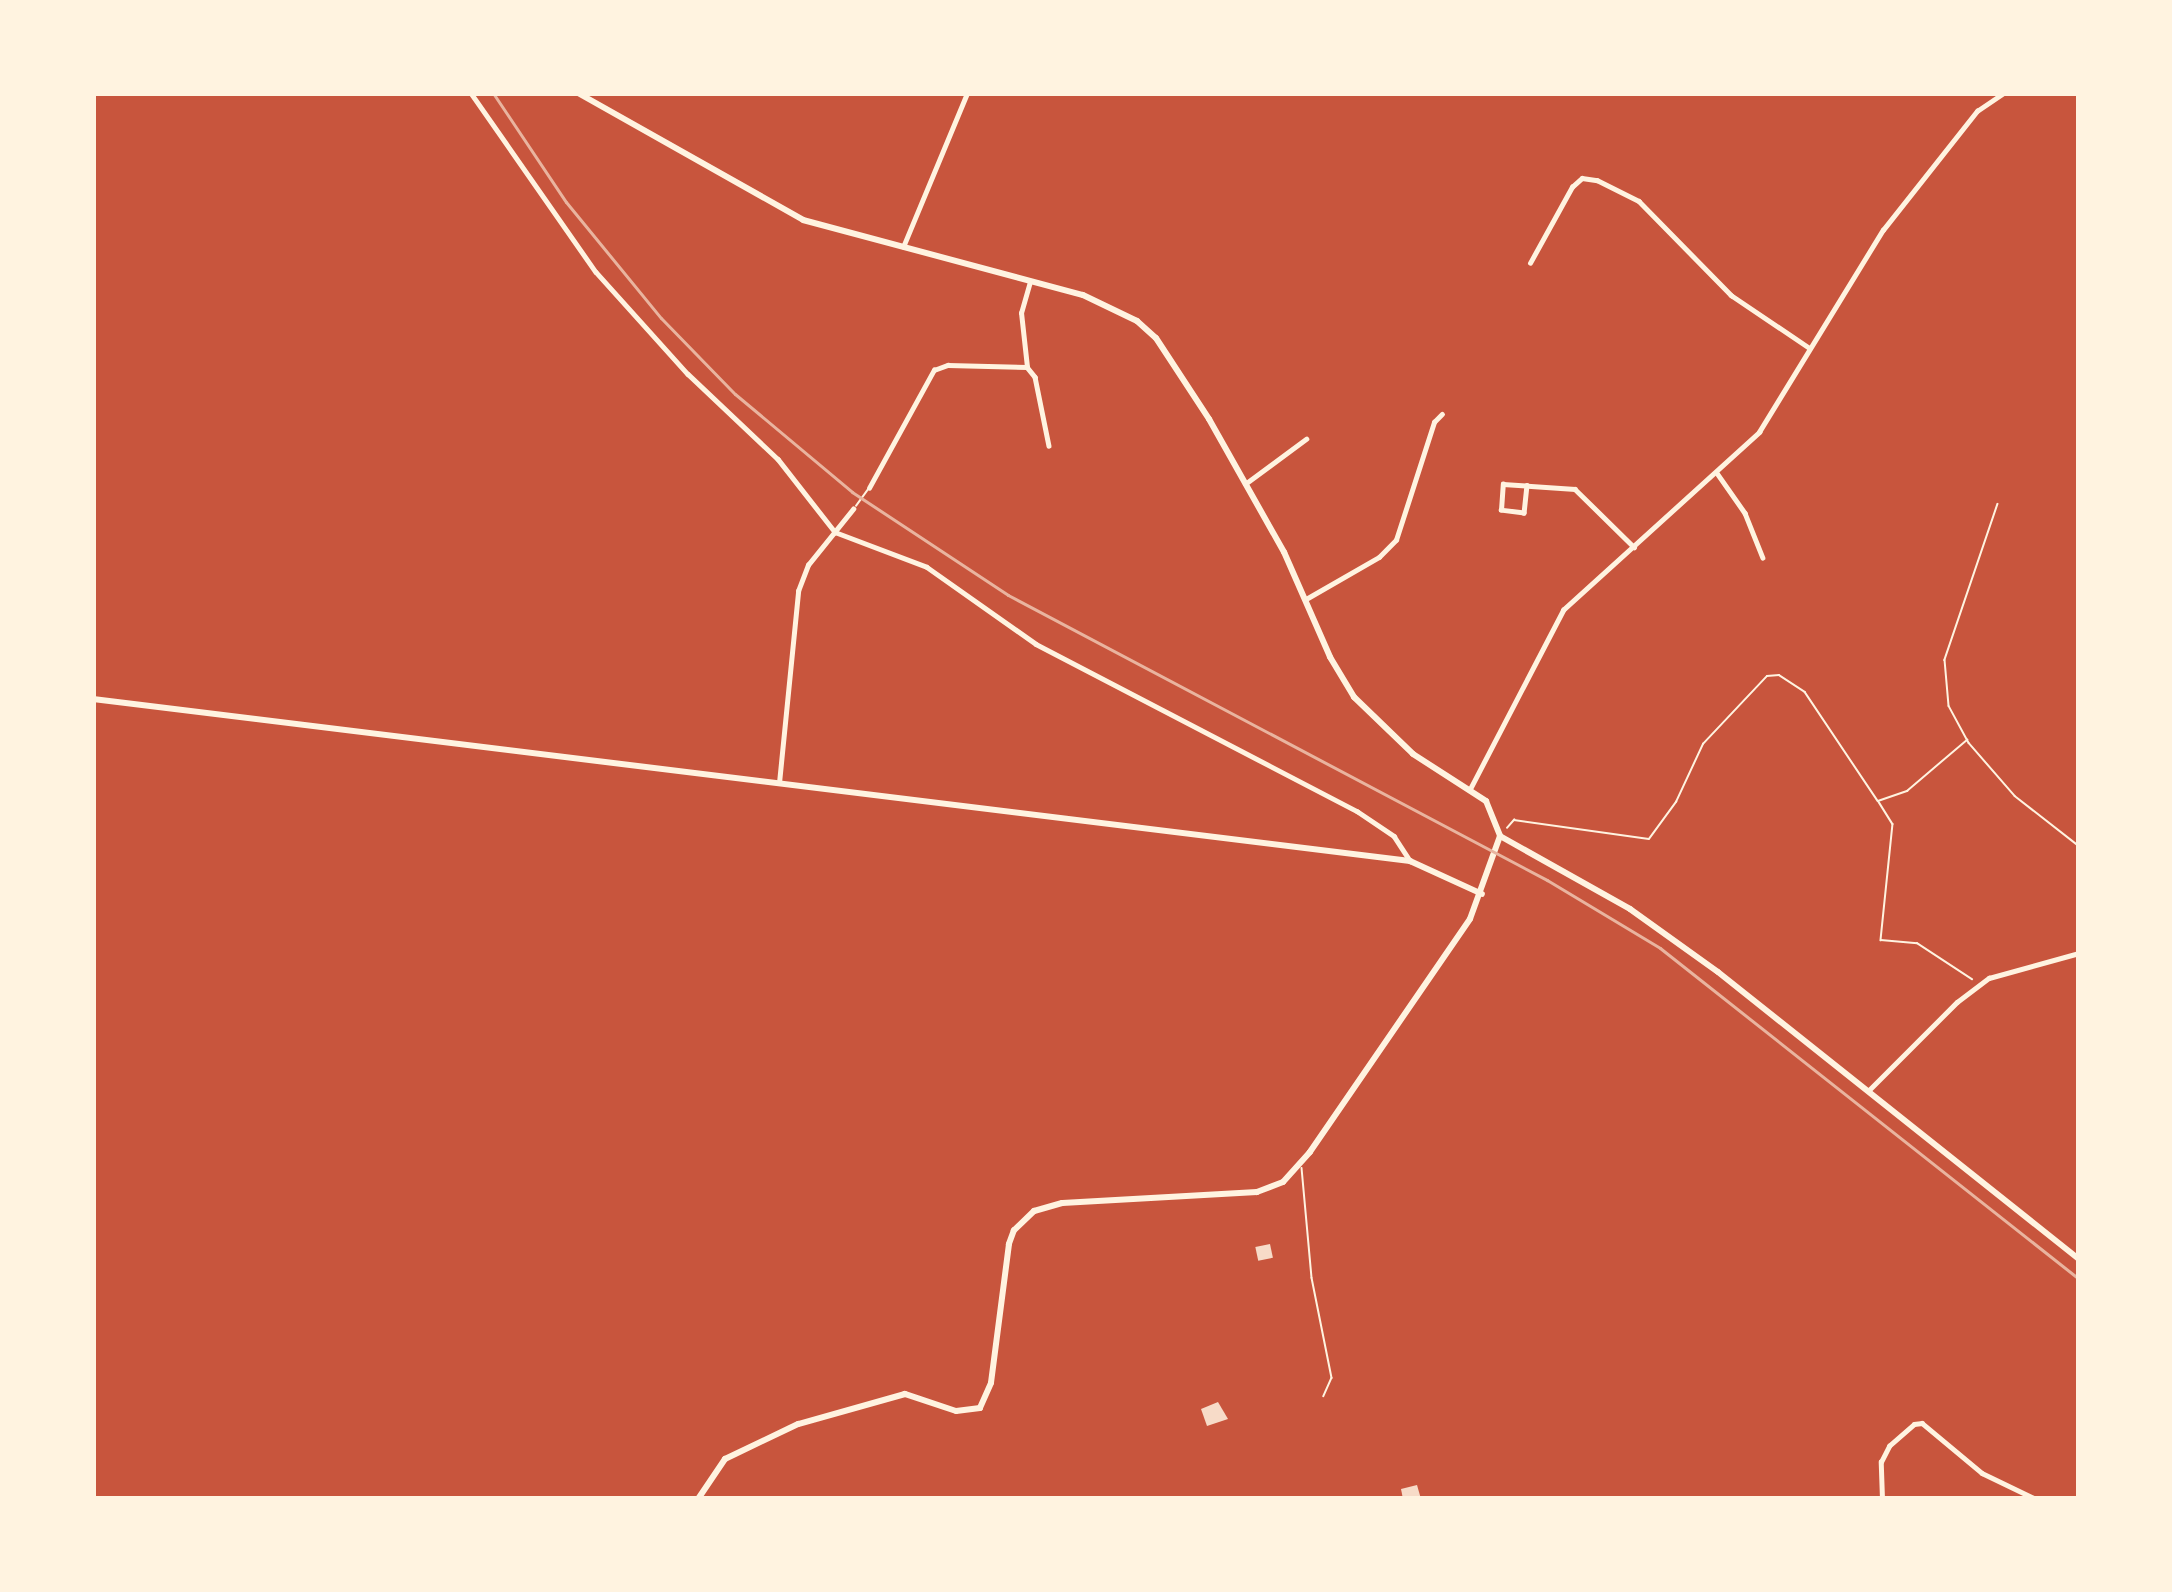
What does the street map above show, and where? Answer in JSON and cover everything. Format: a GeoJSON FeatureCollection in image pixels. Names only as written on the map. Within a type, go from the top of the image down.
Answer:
{"type":"FeatureCollection","features":[{"type":"Feature","properties":{"kind":"street"},"geometry":{"type":"LineString","coordinates":[[471,93],[596,272],[688,374],[778,459],[835,532],[927,567],[1036,644],[1358,811],[1394,836],[1410,860]]}},
{"type":"Feature","properties":{"kind":"street"},"geometry":{"type":"LineString","coordinates":[[578,93],[803,220],[1030,280],[1116,308],[1156,338],[1245,484],[1354,697],[1413,754],[1470,789],[1494,812],[1500,836],[1481,894],[1301,1164],[1283,1182],[1257,1192],[1062,1203],[1034,1210],[1014,1229],[1009,1244],[991,1383],[980,1408],[956,1411],[905,1394],[798,1424],[725,1459],[698,1499]]}},
{"type":"Feature","properties":{"kind":"street"},"geometry":{"type":"LineString","coordinates":[[903,247],[967,93]]}},
{"type":"Feature","properties":{"kind":"street"},"geometry":{"type":"LineString","coordinates":[[1470,789],[1563,610],[1759,432],[1808,346],[1935,160],[1977,111],[2004,93]]}},
{"type":"Feature","properties":{"kind":"street"},"geometry":{"type":"LineString","coordinates":[[1530,263],[1573,187],[1582,178],[1597,180],[1639,201],[1731,295],[1808,346]]}},
{"type":"Feature","properties":{"kind":"street"},"geometry":{"type":"LineString","coordinates":[[1030,280],[1021,313],[1027,367],[1045,412],[1049,446]]}},
{"type":"Feature","properties":{"kind":"street"},"geometry":{"type":"LineString","coordinates":[[869,488],[934,370],[948,365],[1027,367]]}},
{"type":"Feature","properties":{"kind":"street"},"geometry":{"type":"LineString","coordinates":[[1306,599],[1379,557],[1396,540],[1434,422],[1442,414]]}},
{"type":"Feature","properties":{"kind":"street"},"geometry":{"type":"LineString","coordinates":[[1245,484],[1306,439]]}},
{"type":"Feature","properties":{"kind":"street"},"geometry":{"type":"LineString","coordinates":[[1717,473],[1745,513],[1762,558]]}},
{"type":"Feature","properties":{"kind":"street"},"geometry":{"type":"LineString","coordinates":[[1526,485],[1524,513],[1501,510],[1504,484],[1526,485],[1575,489],[1634,547]]}},
{"type":"Feature","properties":{"kind":"street"},"geometry":{"type":"LineString","coordinates":[[779,783],[798,592],[808,565],[854,509]]}},
{"type":"Feature","properties":{"kind":"street"},"geometry":{"type":"LineString","coordinates":[[93,699],[1410,860],[1481,894]]}},
{"type":"Feature","properties":{"kind":"street"},"geometry":{"type":"LineString","coordinates":[[1500,836],[1630,909],[1869,1090],[2079,1259]]}},
{"type":"Feature","properties":{"kind":"street"},"geometry":{"type":"LineString","coordinates":[[1869,1090],[1980,985],[2079,953]]}},
{"type":"Feature","properties":{"kind":"street"},"geometry":{"type":"LineString","coordinates":[[1882,1499],[1881,1462],[1889,1446],[1914,1424],[1922,1423],[1982,1474],[2036,1499]]}},
{"type":"Feature","properties":{"kind":"lane"},"geometry":{"type":"LineString","coordinates":[[854,509],[869,488]]}},
{"type":"Feature","properties":{"kind":"lane"},"geometry":{"type":"LineString","coordinates":[[1301,1164],[1312,1278],[1332,1378],[1324,1396]]}},
{"type":"Feature","properties":{"kind":"path"},"geometry":{"type":"LineString","coordinates":[[1998,504],[1946,660],[1949,706],[1967,740],[2015,796],[2079,846]]}},
{"type":"Feature","properties":{"kind":"path"},"geometry":{"type":"LineString","coordinates":[[1500,836],[1514,820],[1648,839],[1676,802],[1703,744],[1767,676],[1780,675],[1820,709],[1893,824],[1881,940],[1917,944],[1980,985]]}},
{"type":"Feature","properties":{"kind":"path"},"geometry":{"type":"LineString","coordinates":[[1878,801],[1907,791],[1967,740]]}},
{"type":"Feature","properties":{"kind":"building"},"geometry":{"type":"Polygon","coordinates":[[[1270,1244],[1273,1258],[1258,1261],[1255,1247],[1270,1244]]]}},
{"type":"Feature","properties":{"kind":"building"},"geometry":{"type":"Polygon","coordinates":[[[1218,1402],[1228,1419],[1207,1426],[1201,1409],[1218,1402]]]}},
{"type":"Feature","properties":{"kind":"building"},"geometry":{"type":"Polygon","coordinates":[[[1417,1485],[1421,1499],[1403,1499],[1401,1489],[1417,1485]]]}},
{"type":"Feature","properties":{"kind":"railway"},"geometry":{"type":"LineString","coordinates":[[493,93],[566,202],[661,318],[735,394],[852,492],[1008,595],[1547,880],[1660,948],[2079,1279]]}}]}
